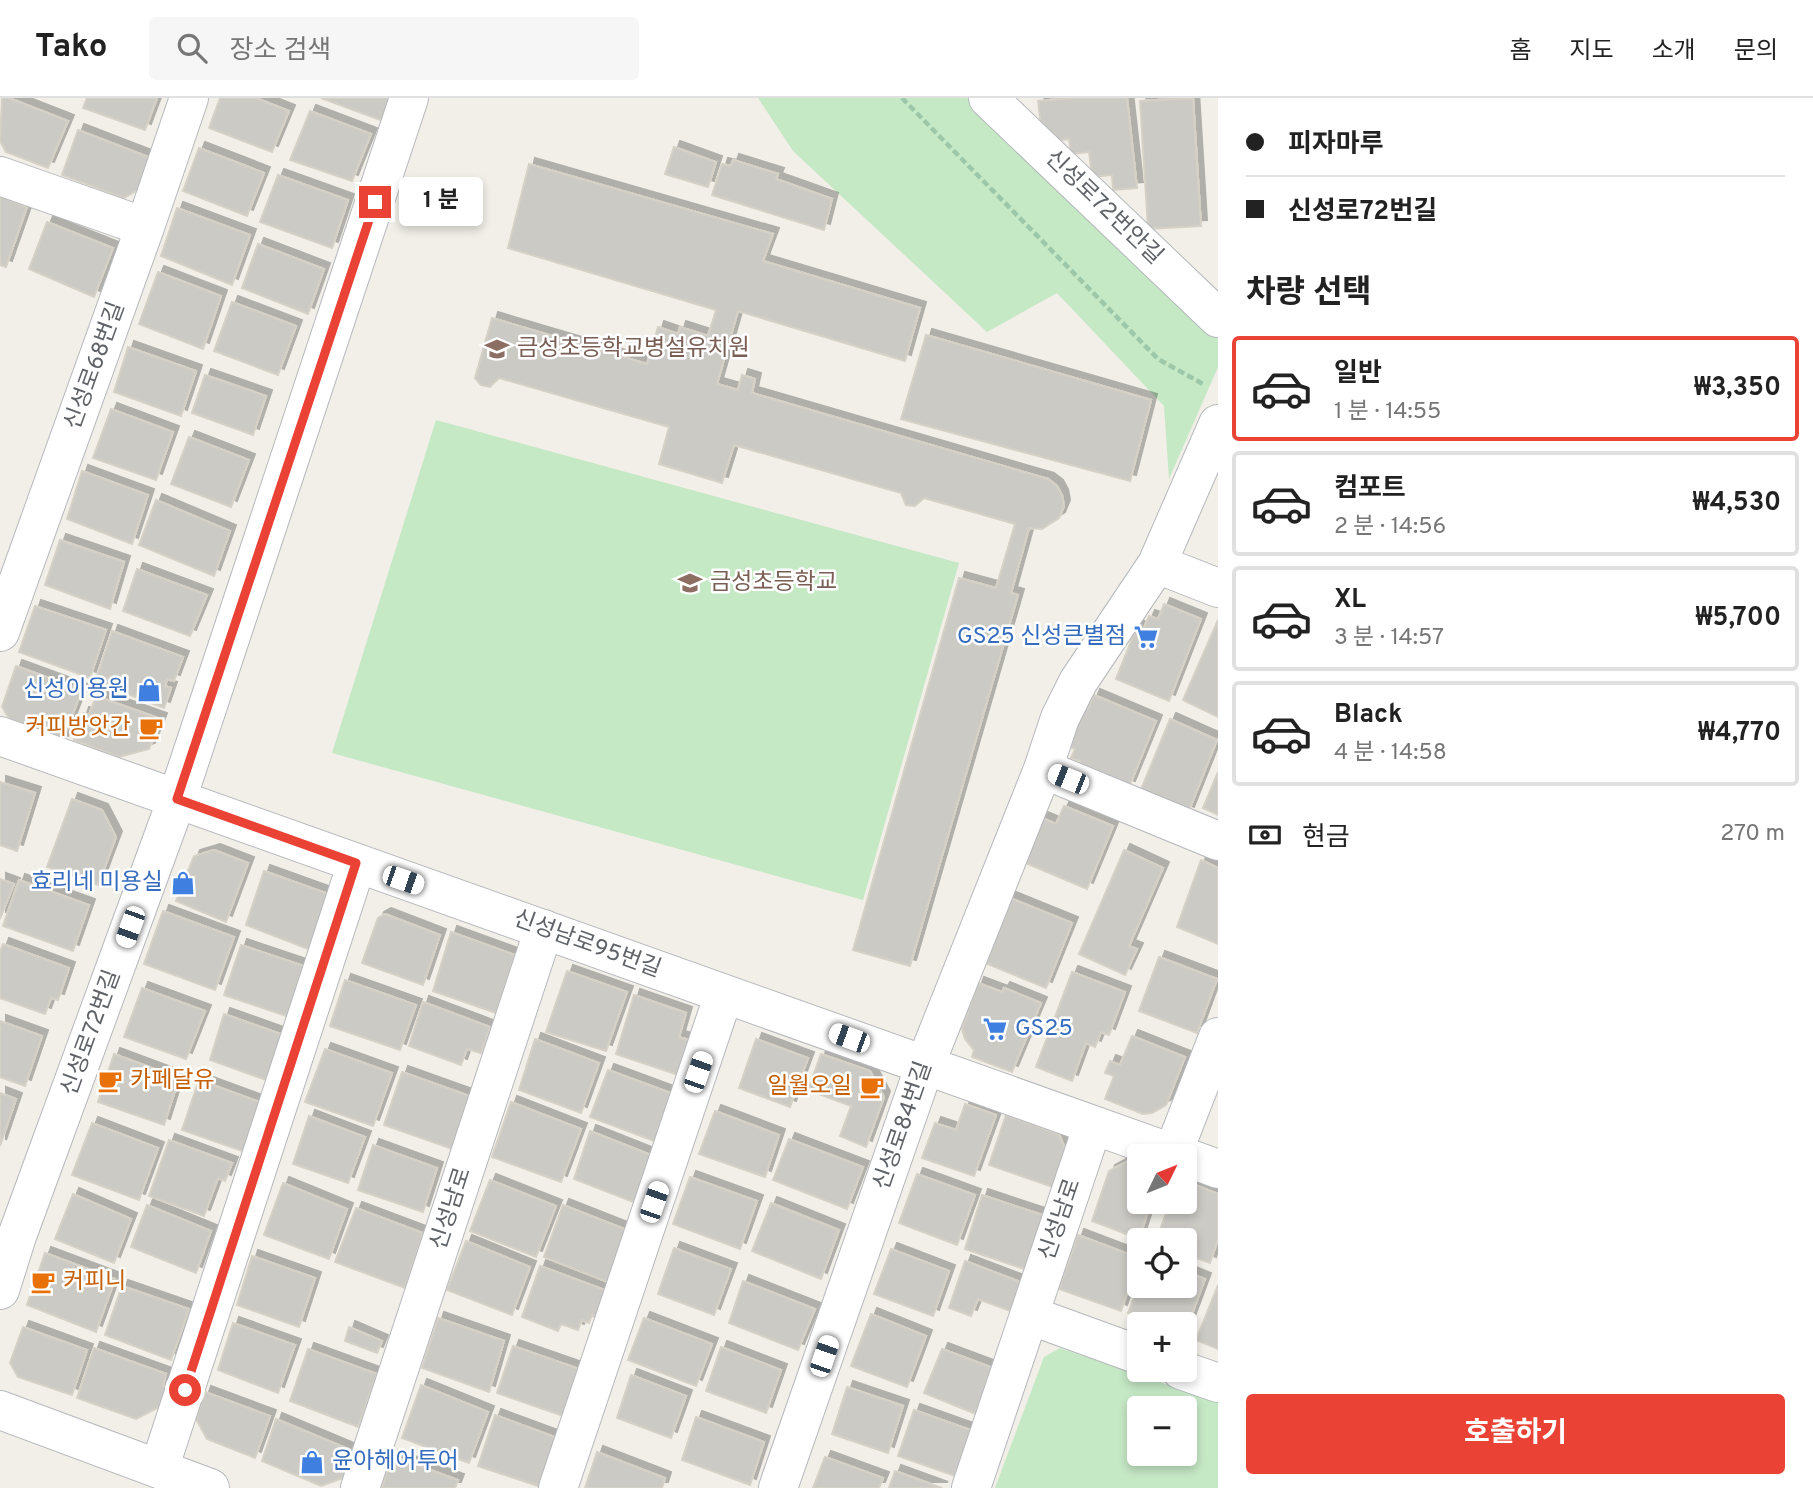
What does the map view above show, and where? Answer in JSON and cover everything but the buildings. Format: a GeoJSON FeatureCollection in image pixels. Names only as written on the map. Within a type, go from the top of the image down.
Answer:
{"type":"FeatureCollection","features":[{"type":"Feature","properties":{"kind":"street","name":"신성로68번길"},"geometry":{"type":"LineString","coordinates":[[0,632],[189,98]]}},
{"type":"Feature","properties":{"kind":"street","name":"신성로72번길"},"geometry":{"type":"LineString","coordinates":[[0,1290],[177,799],[409,98]]}},
{"type":"Feature","properties":{"kind":"street","name":"신성로72번안길"},"geometry":{"type":"LineString","coordinates":[[988,98],[1218,318]]}},
{"type":"Feature","properties":{"kind":"street"},"geometry":{"type":"LineString","coordinates":[[0,176],[145,227]]}},
{"type":"Feature","properties":{"kind":"street","name":"신성로84번길"},"geometry":{"type":"LineString","coordinates":[[778,1488],[925,1065],[1043,769],[1060,718],[1078,682],[1157,564],[1218,424]]}},
{"type":"Feature","properties":{"kind":"street"},"geometry":{"type":"LineString","coordinates":[[1157,564],[1218,588]]}},
{"type":"Feature","properties":{"kind":"street","name":"신성남로95번길"},"geometry":{"type":"LineString","coordinates":[[0,736],[1146,1144]]}},
{"type":"Feature","properties":{"kind":"street"},"geometry":{"type":"LineString","coordinates":[[1043,769],[1218,841]]}},
{"type":"Feature","properties":{"kind":"street"},"geometry":{"type":"LineString","coordinates":[[159,1469],[356,863]]}},
{"type":"Feature","properties":{"kind":"street","name":"신성남로"},"geometry":{"type":"LineString","coordinates":[[360,1488],[544,929]]}},
{"type":"Feature","properties":{"kind":"street"},"geometry":{"type":"LineString","coordinates":[[558,1488],[724,993]]}},
{"type":"Feature","properties":{"kind":"street"},"geometry":{"type":"LineString","coordinates":[[1184,1144],[1218,1037]]}},
{"type":"Feature","properties":{"kind":"street","name":"신성남로"},"geometry":{"type":"LineString","coordinates":[[971,1488],[1093,1125]]}},
{"type":"Feature","properties":{"kind":"street","name":"신성남로95번길"},"geometry":{"type":"LineString","coordinates":[[1197,1162],[1218,1169]]}},
{"type":"Feature","properties":{"kind":"street"},"geometry":{"type":"LineString","coordinates":[[1029,1315],[1127,1351]]}},
{"type":"Feature","properties":{"kind":"street"},"geometry":{"type":"LineString","coordinates":[[1197,1376],[1218,1384]]}},
{"type":"Feature","properties":{"kind":"street"},"geometry":{"type":"LineString","coordinates":[[0,1409],[210,1488]]}},
{"type":"Feature","properties":{"kind":"path"},"geometry":{"type":"LineString","coordinates":[[902,98],[1158,359],[1203,384]]}},
{"type":"Feature","properties":{"kind":"green space"},"geometry":{"type":"Polygon","coordinates":[[[758,98],[967,98],[1218,339],[1218,367],[1169,479],[1164,406],[1057,293],[987,332],[793,151],[758,98]]]}},
{"type":"Feature","properties":{"kind":"green space"},"geometry":{"type":"Polygon","coordinates":[[[436,420],[959,563],[863,900],[332,753],[436,420]]]}},
{"type":"Feature","properties":{"kind":"green space"},"geometry":{"type":"Polygon","coordinates":[[[1060,1348],[1127,1371],[1127,1382],[1159,1382],[1218,1402],[1218,1488],[995,1488],[1044,1357],[1060,1348]]]}},
{"type":"Feature","properties":{"kind":"place","name":"금성초등학교병설유치원"},"geometry":{"type":"Point","coordinates":[497,349]}},
{"type":"Feature","properties":{"kind":"place","name":"금성초등학교"},"geometry":{"type":"Point","coordinates":[690,583]}},
{"type":"Feature","properties":{"kind":"place","name":"GS25 신성큰별점"},"geometry":{"type":"Point","coordinates":[1146,637]}},
{"type":"Feature","properties":{"kind":"place","name":"신성이용원"},"geometry":{"type":"Point","coordinates":[149,690]}},
{"type":"Feature","properties":{"kind":"place","name":"커피방앗간"},"geometry":{"type":"Point","coordinates":[151,728]}},
{"type":"Feature","properties":{"kind":"place","name":"효리네 미용실"},"geometry":{"type":"Point","coordinates":[183,883]}},
{"type":"Feature","properties":{"kind":"place","name":"GS25"},"geometry":{"type":"Point","coordinates":[995,1029]}},
{"type":"Feature","properties":{"kind":"place","name":"카페달유"},"geometry":{"type":"Point","coordinates":[110,1081]}},
{"type":"Feature","properties":{"kind":"place","name":"일월오일"},"geometry":{"type":"Point","coordinates":[872,1087]}},
{"type":"Feature","properties":{"kind":"place","name":"커피니"},"geometry":{"type":"Point","coordinates":[43,1282]}},
{"type":"Feature","properties":{"kind":"place","name":"윤아헤어투어"},"geometry":{"type":"Point","coordinates":[312,1462]}},
{"type":"Feature","properties":{"kind":"route"},"geometry":{"type":"LineString","coordinates":[[185,1390],[356,863],[177,799],[375,202]]}}]}
